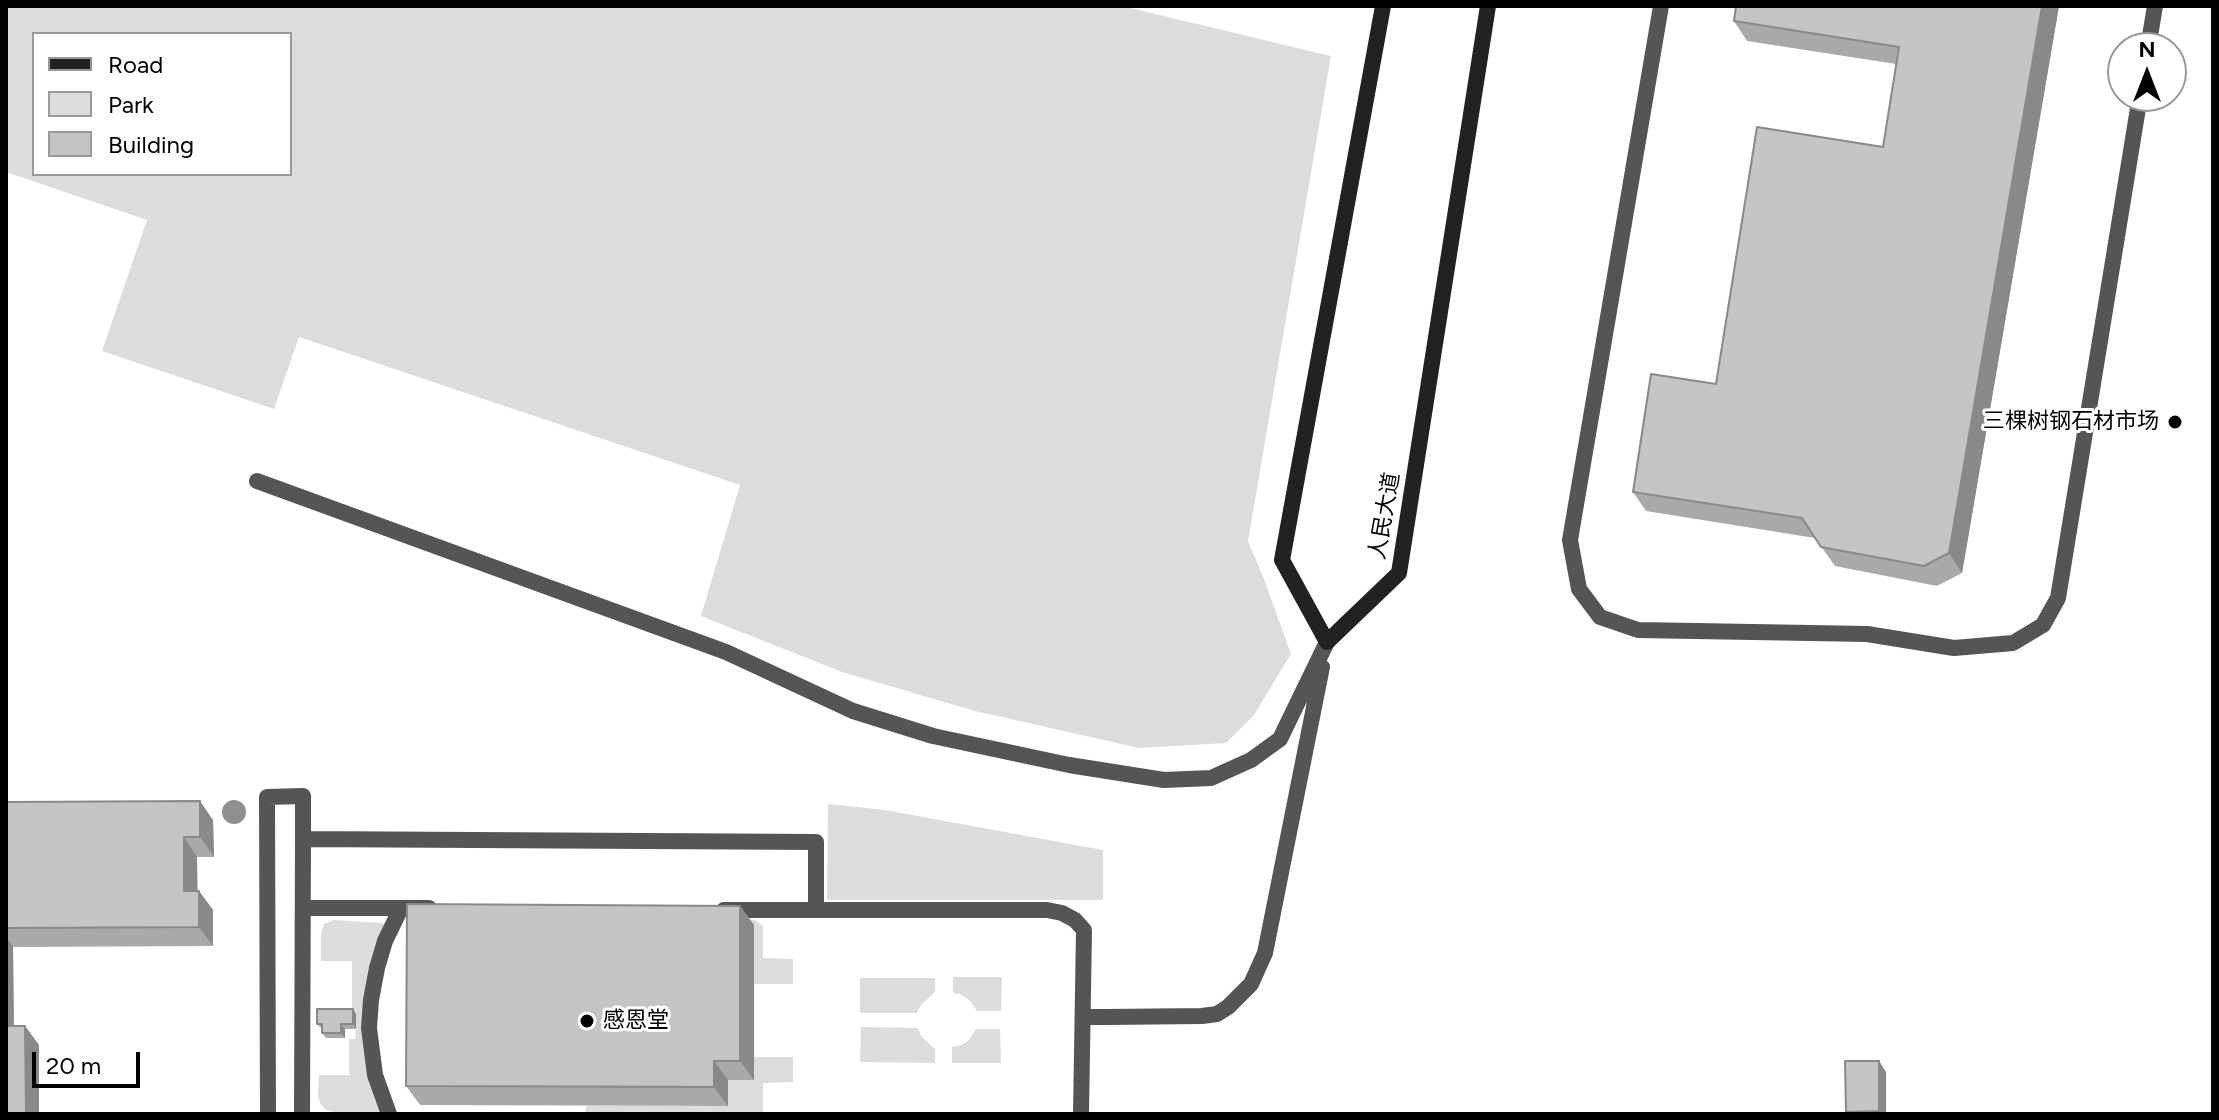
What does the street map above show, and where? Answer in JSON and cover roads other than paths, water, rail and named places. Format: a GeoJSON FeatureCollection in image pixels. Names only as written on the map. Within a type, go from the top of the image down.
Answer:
{"type":"FeatureCollection","features":[{"type":"Feature","properties":{"kind":"street"},"geometry":{"type":"LineString","coordinates":[[1083,1017],[1217,1014],[1251,984],[1265,953],[1327,642],[1282,560],[1383,6]]}},
{"type":"Feature","properties":{"kind":"street","name":"人民大道"},"geometry":{"type":"LineString","coordinates":[[1327,642],[1399,573],[1488,6]]}},
{"type":"Feature","properties":{"kind":"street"},"geometry":{"type":"LineString","coordinates":[[1661,6],[1570,540],[1579,589],[1600,617],[1638,630],[1867,634],[1954,648],[2013,643],[2043,625],[2058,598],[2137,112]]}},
{"type":"Feature","properties":{"kind":"street"},"geometry":{"type":"LineString","coordinates":[[2151,32],[2155,6]]}},
{"type":"Feature","properties":{"kind":"street"},"geometry":{"type":"LineString","coordinates":[[257,481],[726,652],[853,711],[933,736],[1069,765],[1164,780],[1211,778],[1251,760],[1280,739],[1327,642]]}},
{"type":"Feature","properties":{"kind":"street"},"geometry":{"type":"LineString","coordinates":[[268,1114],[267,797],[303,796],[302,1114]]}},
{"type":"Feature","properties":{"kind":"street"},"geometry":{"type":"LineString","coordinates":[[303,839],[816,842],[816,910]]}},
{"type":"Feature","properties":{"kind":"street"},"geometry":{"type":"LineString","coordinates":[[303,908],[447,908]]}},
{"type":"Feature","properties":{"kind":"street"},"geometry":{"type":"LineString","coordinates":[[389,1114],[375,1075],[369,1028],[377,968],[385,941],[401,908]]}},
{"type":"Feature","properties":{"kind":"street"},"geometry":{"type":"LineString","coordinates":[[704,909],[1047,910],[1075,920],[1084,930],[1081,1114]]}},
{"type":"Feature","properties":{"kind":"place","name":"三棵树钢石材市场"},"geometry":{"type":"Point","coordinates":[2175,422]}},
{"type":"Feature","properties":{"kind":"place","name":"感恩堂"},"geometry":{"type":"Point","coordinates":[587,1021]}}]}
